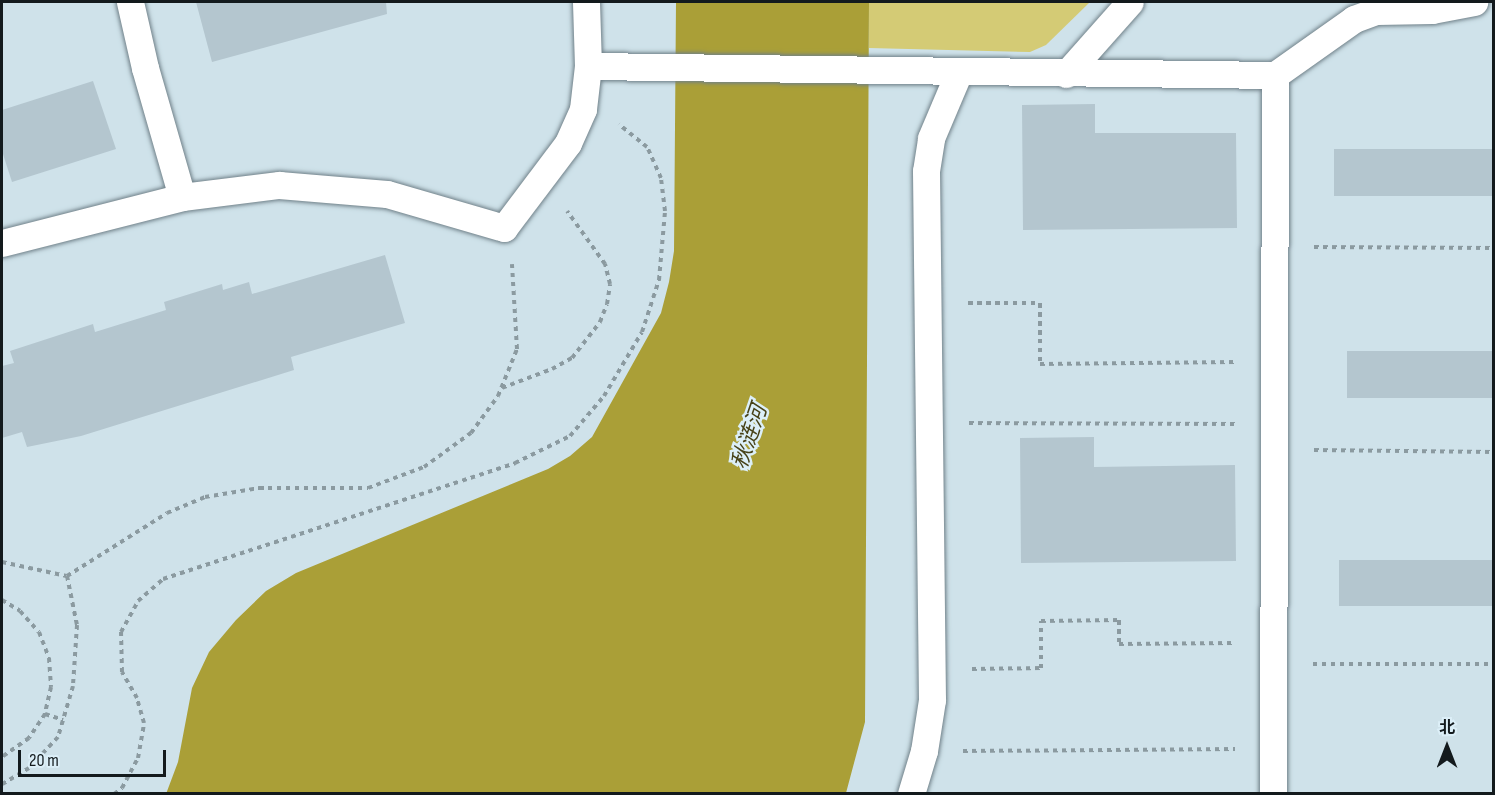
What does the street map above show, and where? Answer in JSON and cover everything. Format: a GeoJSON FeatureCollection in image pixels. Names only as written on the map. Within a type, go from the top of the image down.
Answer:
{"type":"FeatureCollection","features":[{"type":"Feature","properties":{"kind":"lane"},"geometry":{"type":"LineString","coordinates":[[130,2],[145,68],[182,197]]}},
{"type":"Feature","properties":{"kind":"lane"},"geometry":{"type":"LineString","coordinates":[[2,243],[182,197],[279,184],[387,194],[504,228],[568,143],[583,109],[588,66],[586,2]]}},
{"type":"Feature","properties":{"kind":"lane"},"geometry":{"type":"LineString","coordinates":[[1066,74],[1130,2]]}},
{"type":"Feature","properties":{"kind":"lane"},"geometry":{"type":"LineString","coordinates":[[588,66],[1275,75],[1354,19],[1376,11],[1432,9],[1474,2]]}},
{"type":"Feature","properties":{"kind":"lane"},"geometry":{"type":"LineString","coordinates":[[911,794],[930,721],[932,669],[926,171],[932,138],[959,72]]}},
{"type":"Feature","properties":{"kind":"lane"},"geometry":{"type":"LineString","coordinates":[[1273,794],[1275,75]]}},
{"type":"Feature","properties":{"kind":"path"},"geometry":{"type":"LineString","coordinates":[[114,794],[122,788],[138,758],[144,723],[137,698],[122,672],[121,632],[138,602],[163,579],[515,463],[570,436],[604,396],[642,332],[659,280],[665,211],[661,178],[647,147],[614,120],[583,109]]}},
{"type":"Feature","properties":{"kind":"path"},"geometry":{"type":"LineString","coordinates":[[501,388],[552,369],[572,358],[600,322],[608,304],[610,284],[605,264],[578,223],[541,181]]}},
{"type":"Feature","properties":{"kind":"path"},"geometry":{"type":"LineString","coordinates":[[2,562],[67,576],[167,513],[205,497],[259,488],[368,488],[424,467],[471,433],[501,388],[517,349],[515,274],[504,228]]}},
{"type":"Feature","properties":{"kind":"path"},"geometry":{"type":"LineString","coordinates":[[1275,246],[1494,248]]}},
{"type":"Feature","properties":{"kind":"path"},"geometry":{"type":"LineString","coordinates":[[928,303],[1040,303],[1040,364],[1274,361]]}},
{"type":"Feature","properties":{"kind":"path"},"geometry":{"type":"LineString","coordinates":[[929,422],[1274,437],[1494,452]]}},
{"type":"Feature","properties":{"kind":"path"},"geometry":{"type":"LineString","coordinates":[[2,784],[29,768],[58,737],[74,686],[77,625],[67,576]]}},
{"type":"Feature","properties":{"kind":"path"},"geometry":{"type":"LineString","coordinates":[[2,600],[20,610],[39,632],[49,658],[51,687],[45,714],[29,738],[2,757]]}},
{"type":"Feature","properties":{"kind":"path"},"geometry":{"type":"LineString","coordinates":[[932,669],[1041,668],[1041,621],[1119,620],[1119,644],[1494,664]]}},
{"type":"Feature","properties":{"kind":"path"},"geometry":{"type":"LineString","coordinates":[[45,714],[63,720]]}},
{"type":"Feature","properties":{"kind":"path"},"geometry":{"type":"LineString","coordinates":[[924,751],[1273,748]]}},
{"type":"Feature","properties":{"kind":"shaded area"},"geometry":{"type":"Polygon","coordinates":[[[869,2],[1090,2],[1046,45],[1030,52],[869,48],[869,2]]]}},
{"type":"Feature","properties":{"kind":"water","name":"秋涟河"},"geometry":{"type":"Polygon","coordinates":[[[676,2],[869,2],[865,722],[846,793],[166,794],[178,762],[192,688],[209,652],[236,620],[266,591],[296,573],[548,469],[570,456],[592,437],[661,313],[669,282],[674,251],[676,2]]]}},
{"type":"Feature","properties":{"kind":"building"},"geometry":{"type":"Polygon","coordinates":[[[196,2],[386,2],[387,14],[212,62],[196,2]]]}},
{"type":"Feature","properties":{"kind":"building"},"geometry":{"type":"Polygon","coordinates":[[[93,81],[116,149],[12,182],[2,151],[2,110],[93,81]]]}},
{"type":"Feature","properties":{"kind":"building"},"geometry":{"type":"Polygon","coordinates":[[[1095,104],[1095,133],[1236,133],[1237,228],[1023,230],[1022,105],[1095,104]]]}},
{"type":"Feature","properties":{"kind":"building"},"geometry":{"type":"Polygon","coordinates":[[[1334,149],[1494,149],[1494,196],[1334,196],[1334,149]]]}},
{"type":"Feature","properties":{"kind":"building"},"geometry":{"type":"Polygon","coordinates":[[[385,255],[405,323],[291,357],[294,370],[81,436],[27,447],[22,432],[2,438],[2,366],[14,363],[10,351],[93,324],[95,332],[166,310],[164,302],[222,284],[223,290],[249,282],[252,294],[385,255]]]}},
{"type":"Feature","properties":{"kind":"building"},"geometry":{"type":"Polygon","coordinates":[[[1347,351],[1494,351],[1494,398],[1347,398],[1347,351]]]}},
{"type":"Feature","properties":{"kind":"building"},"geometry":{"type":"Polygon","coordinates":[[[1094,437],[1094,467],[1235,465],[1236,561],[1021,563],[1020,438],[1094,437]]]}},
{"type":"Feature","properties":{"kind":"building"},"geometry":{"type":"Polygon","coordinates":[[[1339,560],[1494,560],[1494,606],[1339,606],[1339,560]]]}}]}
